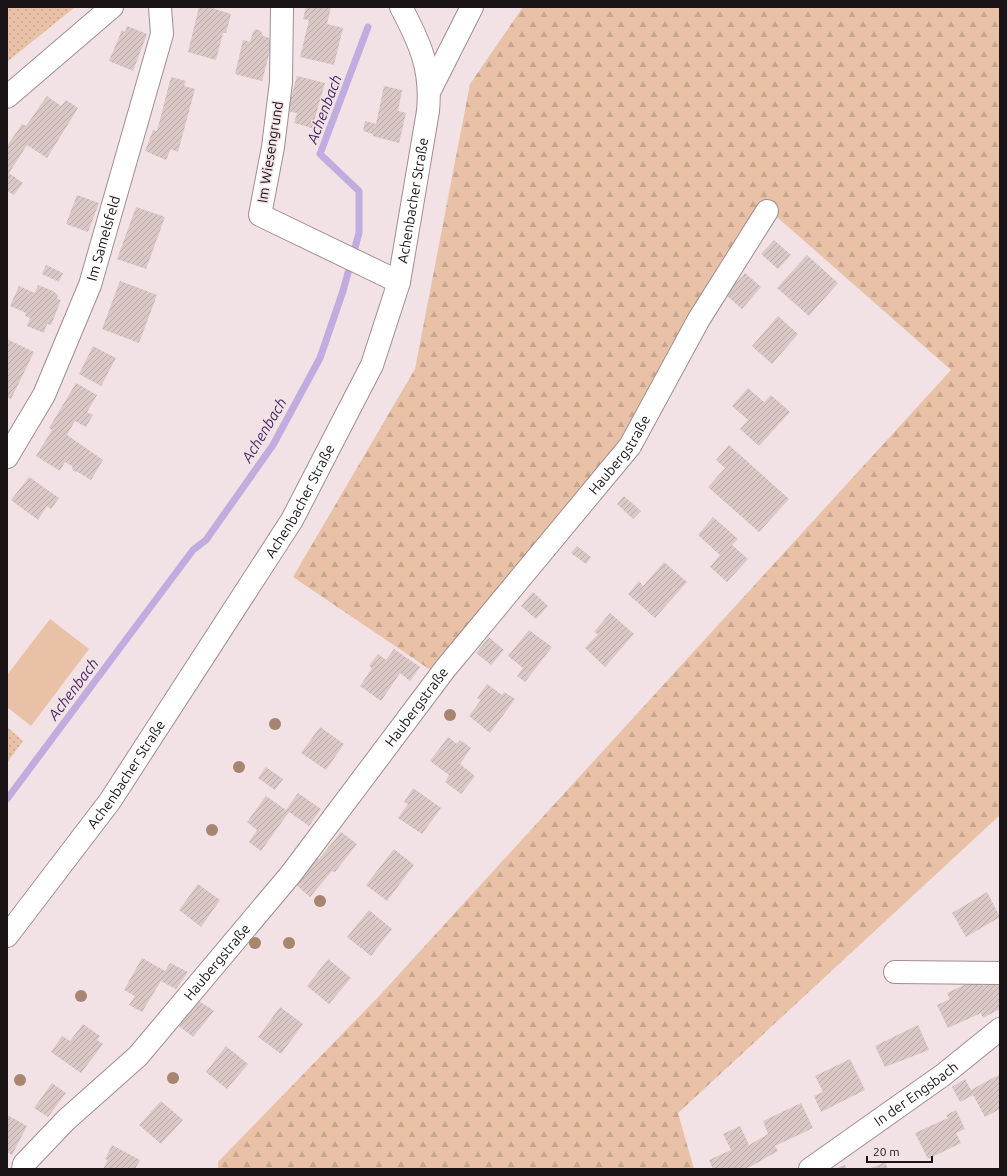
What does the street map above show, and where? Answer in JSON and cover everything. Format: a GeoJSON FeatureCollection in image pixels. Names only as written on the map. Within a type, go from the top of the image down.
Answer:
{"type":"FeatureCollection","features":[{"type":"Feature","properties":{"kind":"street"},"geometry":{"type":"LineString","coordinates":[[7,97],[112,7]]}},
{"type":"Feature","properties":{"kind":"street","name":"Im Samelsfeld"},"geometry":{"type":"LineString","coordinates":[[7,457],[44,395],[90,285],[162,34],[160,7]]}},
{"type":"Feature","properties":{"kind":"street","name":"Im Wiesengrund"},"geometry":{"type":"LineString","coordinates":[[282,7],[281,82],[273,146],[260,215],[399,282]]}},
{"type":"Feature","properties":{"kind":"street","name":"Achenbacher Straße"},"geometry":{"type":"LineString","coordinates":[[7,936],[110,801],[292,520],[372,365],[399,282],[424,144],[430,90],[420,44],[401,7]]}},
{"type":"Feature","properties":{"kind":"street"},"geometry":{"type":"LineString","coordinates":[[430,90],[472,7]]}},
{"type":"Feature","properties":{"kind":"street","name":"Haubergstraße"},"geometry":{"type":"LineString","coordinates":[[23,1169],[24,1164],[66,1120],[138,1056],[286,880],[445,669],[630,446],[698,319],[767,211]]}},
{"type":"Feature","properties":{"kind":"street"},"geometry":{"type":"LineString","coordinates":[[896,972],[1000,973]]}},
{"type":"Feature","properties":{"kind":"street","name":"In der Engsbach"},"geometry":{"type":"LineString","coordinates":[[810,1169],[943,1075],[1000,1029]]}},
{"type":"Feature","properties":{"kind":"green space"},"geometry":{"type":"Polygon","coordinates":[[[7,7],[75,7],[7,62],[7,7]]]}},
{"type":"Feature","properties":{"kind":"green space"},"geometry":{"type":"Polygon","coordinates":[[[523,7],[1000,7],[1000,815],[678,1113],[694,1169],[218,1169],[218,1162],[381,994],[951,370],[777,217],[705,323],[619,469],[435,673],[293,577],[415,369],[470,84],[523,7]]]}},
{"type":"Feature","properties":{"kind":"green space"},"geometry":{"type":"Polygon","coordinates":[[[50,619],[89,649],[31,726],[7,707],[7,675],[50,619]]]}},
{"type":"Feature","properties":{"kind":"green space"},"geometry":{"type":"Polygon","coordinates":[[[7,727],[23,741],[7,763],[7,727]]]}},
{"type":"Feature","properties":{"kind":"building"},"geometry":{"type":"Polygon","coordinates":[[[199,7],[209,7],[231,14],[226,33],[223,33],[216,60],[188,52],[199,7]]]}},
{"type":"Feature","properties":{"kind":"building"},"geometry":{"type":"Polygon","coordinates":[[[306,7],[331,7],[327,24],[343,28],[334,65],[300,57],[309,20],[303,19],[306,7]]]}},
{"type":"Feature","properties":{"kind":"building"},"geometry":{"type":"Polygon","coordinates":[[[127,26],[147,34],[133,71],[109,61],[122,30],[125,32],[127,26]]]}},
{"type":"Feature","properties":{"kind":"building"},"geometry":{"type":"Polygon","coordinates":[[[256,29],[261,31],[263,36],[273,39],[262,81],[235,74],[243,40],[250,42],[253,32],[256,29]]]}},
{"type":"Feature","properties":{"kind":"building"},"geometry":{"type":"Polygon","coordinates":[[[297,76],[325,83],[312,128],[294,123],[297,113],[287,111],[297,76]]]}},
{"type":"Feature","properties":{"kind":"building"},"geometry":{"type":"Polygon","coordinates":[[[171,77],[186,81],[184,86],[195,89],[178,152],[171,149],[166,160],[145,151],[153,130],[157,131],[171,77]]]}},
{"type":"Feature","properties":{"kind":"building"},"geometry":{"type":"Polygon","coordinates":[[[384,86],[402,90],[398,111],[406,113],[399,143],[373,136],[373,134],[363,131],[365,121],[376,124],[384,86]]]}},
{"type":"Feature","properties":{"kind":"building"},"geometry":{"type":"Polygon","coordinates":[[[47,96],[61,106],[66,100],[78,108],[47,158],[27,145],[9,173],[23,183],[14,195],[7,191],[7,146],[22,124],[26,126],[47,96]]]}},
{"type":"Feature","properties":{"kind":"building"},"geometry":{"type":"Polygon","coordinates":[[[77,195],[99,203],[88,232],[66,224],[77,195]]]}},
{"type":"Feature","properties":{"kind":"building"},"geometry":{"type":"Polygon","coordinates":[[[136,207],[165,217],[146,269],[117,259],[136,207]]]}},
{"type":"Feature","properties":{"kind":"building"},"geometry":{"type":"Polygon","coordinates":[[[774,240],[791,255],[778,269],[761,254],[774,240]]]}},
{"type":"Feature","properties":{"kind":"building"},"geometry":{"type":"Polygon","coordinates":[[[807,255],[838,283],[809,316],[777,288],[807,255]]]}},
{"type":"Feature","properties":{"kind":"building"},"geometry":{"type":"Polygon","coordinates":[[[46,265],[63,273],[59,282],[42,274],[46,265]]]}},
{"type":"Feature","properties":{"kind":"building"},"geometry":{"type":"Polygon","coordinates":[[[745,273],[761,287],[742,309],[726,295],[745,273]]]}},
{"type":"Feature","properties":{"kind":"building"},"geometry":{"type":"Polygon","coordinates":[[[120,281],[157,295],[139,343],[102,329],[120,281]]]}},
{"type":"Feature","properties":{"kind":"building"},"geometry":{"type":"Polygon","coordinates":[[[38,285],[53,291],[58,295],[57,299],[61,300],[51,325],[47,324],[44,333],[27,326],[30,318],[25,316],[26,313],[10,306],[19,286],[35,293],[38,285]]]}},
{"type":"Feature","properties":{"kind":"building"},"geometry":{"type":"Polygon","coordinates":[[[778,316],[798,334],[772,364],[752,346],[778,316]]]}},
{"type":"Feature","properties":{"kind":"building"},"geometry":{"type":"Polygon","coordinates":[[[7,339],[34,352],[11,399],[7,397],[7,339]]]}},
{"type":"Feature","properties":{"kind":"building"},"geometry":{"type":"Polygon","coordinates":[[[93,346],[116,358],[101,386],[79,374],[93,346]]]}},
{"type":"Feature","properties":{"kind":"building"},"geometry":{"type":"Polygon","coordinates":[[[76,383],[97,395],[87,412],[93,415],[86,427],[75,421],[67,435],[103,460],[91,480],[78,472],[73,471],[72,466],[65,462],[60,471],[36,456],[52,430],[49,428],[76,383]]]}},
{"type":"Feature","properties":{"kind":"building"},"geometry":{"type":"Polygon","coordinates":[[[748,388],[764,402],[771,395],[790,412],[759,446],[740,429],[748,420],[732,406],[748,388]]]}},
{"type":"Feature","properties":{"kind":"building"},"geometry":{"type":"Polygon","coordinates":[[[729,445],[789,499],[759,532],[708,487],[725,468],[716,460],[729,445]]]}},
{"type":"Feature","properties":{"kind":"building"},"geometry":{"type":"Polygon","coordinates":[[[29,477],[59,498],[51,509],[47,506],[38,520],[11,500],[29,477]]]}},
{"type":"Feature","properties":{"kind":"building"},"geometry":{"type":"Polygon","coordinates":[[[624,496],[641,511],[633,519],[617,504],[624,496]]]}},
{"type":"Feature","properties":{"kind":"building"},"geometry":{"type":"Polygon","coordinates":[[[713,517],[738,539],[732,545],[748,559],[727,582],[710,567],[720,555],[698,535],[713,517]]]}},
{"type":"Feature","properties":{"kind":"building"},"geometry":{"type":"Polygon","coordinates":[[[577,546],[591,557],[586,564],[571,553],[577,546]]]}},
{"type":"Feature","properties":{"kind":"building"},"geometry":{"type":"Polygon","coordinates":[[[664,562],[687,582],[655,618],[628,594],[639,581],[643,586],[664,562]]]}},
{"type":"Feature","properties":{"kind":"building"},"geometry":{"type":"Polygon","coordinates":[[[533,592],[548,606],[536,619],[521,606],[533,592]]]}},
{"type":"Feature","properties":{"kind":"building"},"geometry":{"type":"Polygon","coordinates":[[[610,613],[634,634],[605,667],[585,648],[598,634],[594,632],[610,613]]]}},
{"type":"Feature","properties":{"kind":"building"},"geometry":{"type":"Polygon","coordinates":[[[529,630],[552,647],[525,682],[517,676],[523,668],[508,656],[529,630]]]}},
{"type":"Feature","properties":{"kind":"building"},"geometry":{"type":"Polygon","coordinates":[[[489,637],[504,650],[491,665],[476,653],[489,637]]]}},
{"type":"Feature","properties":{"kind":"building"},"geometry":{"type":"Polygon","coordinates":[[[394,649],[420,667],[410,681],[400,673],[381,701],[360,686],[372,668],[369,666],[378,654],[386,660],[394,649]]]}},
{"type":"Feature","properties":{"kind":"building"},"geometry":{"type":"Polygon","coordinates":[[[487,684],[502,695],[504,692],[515,699],[490,733],[469,716],[481,700],[477,698],[487,684]]]}},
{"type":"Feature","properties":{"kind":"building"},"geometry":{"type":"Polygon","coordinates":[[[320,727],[344,744],[326,770],[301,753],[320,727]]]}},
{"type":"Feature","properties":{"kind":"building"},"geometry":{"type":"Polygon","coordinates":[[[448,737],[457,744],[460,740],[471,748],[460,764],[475,776],[461,794],[445,782],[449,775],[430,761],[448,737]]]}},
{"type":"Feature","properties":{"kind":"building"},"geometry":{"type":"Polygon","coordinates":[[[266,767],[283,779],[275,790],[258,778],[266,767]]]}},
{"type":"Feature","properties":{"kind":"building"},"geometry":{"type":"Polygon","coordinates":[[[413,788],[441,808],[422,834],[398,818],[408,804],[404,802],[413,788]]]}},
{"type":"Feature","properties":{"kind":"building"},"geometry":{"type":"Polygon","coordinates":[[[298,793],[321,809],[309,826],[289,812],[261,851],[249,842],[257,830],[247,822],[266,796],[286,810],[298,793]]]}},
{"type":"Feature","properties":{"kind":"building"},"geometry":{"type":"Polygon","coordinates":[[[341,832],[357,844],[335,872],[332,871],[310,897],[295,884],[317,858],[319,859],[341,832]]]}},
{"type":"Feature","properties":{"kind":"building"},"geometry":{"type":"Polygon","coordinates":[[[394,849],[414,865],[387,901],[366,885],[394,849]]]}},
{"type":"Feature","properties":{"kind":"building"},"geometry":{"type":"Polygon","coordinates":[[[198,884],[220,900],[201,927],[179,910],[198,884]]]}},
{"type":"Feature","properties":{"kind":"building"},"geometry":{"type":"Polygon","coordinates":[[[987,892],[1000,917],[966,937],[952,913],[987,892]]]}},
{"type":"Feature","properties":{"kind":"building"},"geometry":{"type":"Polygon","coordinates":[[[369,910],[392,929],[371,956],[347,937],[369,910]]]}},
{"type":"Feature","properties":{"kind":"building"},"geometry":{"type":"Polygon","coordinates":[[[142,958],[165,971],[170,963],[188,972],[176,989],[161,981],[142,1012],[129,1005],[135,996],[124,990],[142,958]]]}},
{"type":"Feature","properties":{"kind":"building"},"geometry":{"type":"Polygon","coordinates":[[[328,959],[351,978],[329,1004],[307,986],[328,959]]]}},
{"type":"Feature","properties":{"kind":"building"},"geometry":{"type":"Polygon","coordinates":[[[979,978],[983,986],[994,981],[1000,981],[1000,1009],[983,1018],[981,1013],[948,1028],[937,1005],[950,999],[947,993],[979,978]]]}},
{"type":"Feature","properties":{"kind":"building"},"geometry":{"type":"Polygon","coordinates":[[[199,1001],[214,1011],[193,1037],[179,1026],[199,1001]]]}},
{"type":"Feature","properties":{"kind":"building"},"geometry":{"type":"Polygon","coordinates":[[[280,1007],[303,1024],[281,1054],[258,1037],[280,1007]]]}},
{"type":"Feature","properties":{"kind":"building"},"geometry":{"type":"Polygon","coordinates":[[[83,1024],[100,1036],[97,1040],[103,1044],[81,1073],[51,1052],[62,1036],[70,1041],[83,1024]]]}},
{"type":"Feature","properties":{"kind":"building"},"geometry":{"type":"Polygon","coordinates":[[[918,1025],[929,1050],[885,1067],[875,1046],[918,1025]]]}},
{"type":"Feature","properties":{"kind":"building"},"geometry":{"type":"Polygon","coordinates":[[[226,1046],[248,1064],[227,1089],[206,1072],[226,1046]]]}},
{"type":"Feature","properties":{"kind":"building"},"geometry":{"type":"Polygon","coordinates":[[[850,1059],[865,1090],[821,1112],[814,1096],[823,1092],[815,1076],[850,1059]]]}},
{"type":"Feature","properties":{"kind":"building"},"geometry":{"type":"Polygon","coordinates":[[[1000,1074],[1000,1109],[985,1117],[973,1095],[960,1102],[952,1087],[965,1079],[971,1090],[1000,1074]]]}},
{"type":"Feature","properties":{"kind":"building"},"geometry":{"type":"Polygon","coordinates":[[[52,1083],[66,1093],[48,1117],[34,1108],[52,1083]]]}},
{"type":"Feature","properties":{"kind":"building"},"geometry":{"type":"Polygon","coordinates":[[[161,1101],[183,1120],[161,1144],[139,1125],[161,1101]]]}},
{"type":"Feature","properties":{"kind":"building"},"geometry":{"type":"Polygon","coordinates":[[[801,1103],[813,1128],[775,1146],[778,1151],[746,1169],[713,1169],[709,1160],[731,1150],[723,1134],[740,1126],[749,1145],[768,1134],[763,1121],[801,1103]]]}},
{"type":"Feature","properties":{"kind":"building"},"geometry":{"type":"Polygon","coordinates":[[[956,1110],[965,1129],[956,1133],[961,1143],[928,1159],[915,1133],[948,1118],[946,1115],[956,1110]]]}},
{"type":"Feature","properties":{"kind":"building"},"geometry":{"type":"Polygon","coordinates":[[[7,1115],[27,1126],[12,1155],[7,1152],[7,1115]]]}},
{"type":"Feature","properties":{"kind":"building"},"geometry":{"type":"Polygon","coordinates":[[[112,1145],[140,1160],[135,1169],[103,1169],[108,1160],[105,1159],[112,1145]]]}},
{"type":"Feature","properties":{"kind":"building"},"geometry":{"type":"Polygon","coordinates":[[[885,1162],[888,1169],[869,1169],[885,1162]]]}},
{"type":"Feature","properties":{"kind":"building"},"geometry":{"type":"Polygon","coordinates":[[[845,1165],[847,1169],[834,1169],[845,1165]]]}},
{"type":"Feature","properties":{"kind":"waterway","name":"Achenbach"},"geometry":{"type":"LineString","coordinates":[[7,799],[193,550],[206,540],[273,445],[320,358],[343,291],[359,233],[359,191],[320,154],[368,27]]}}]}
